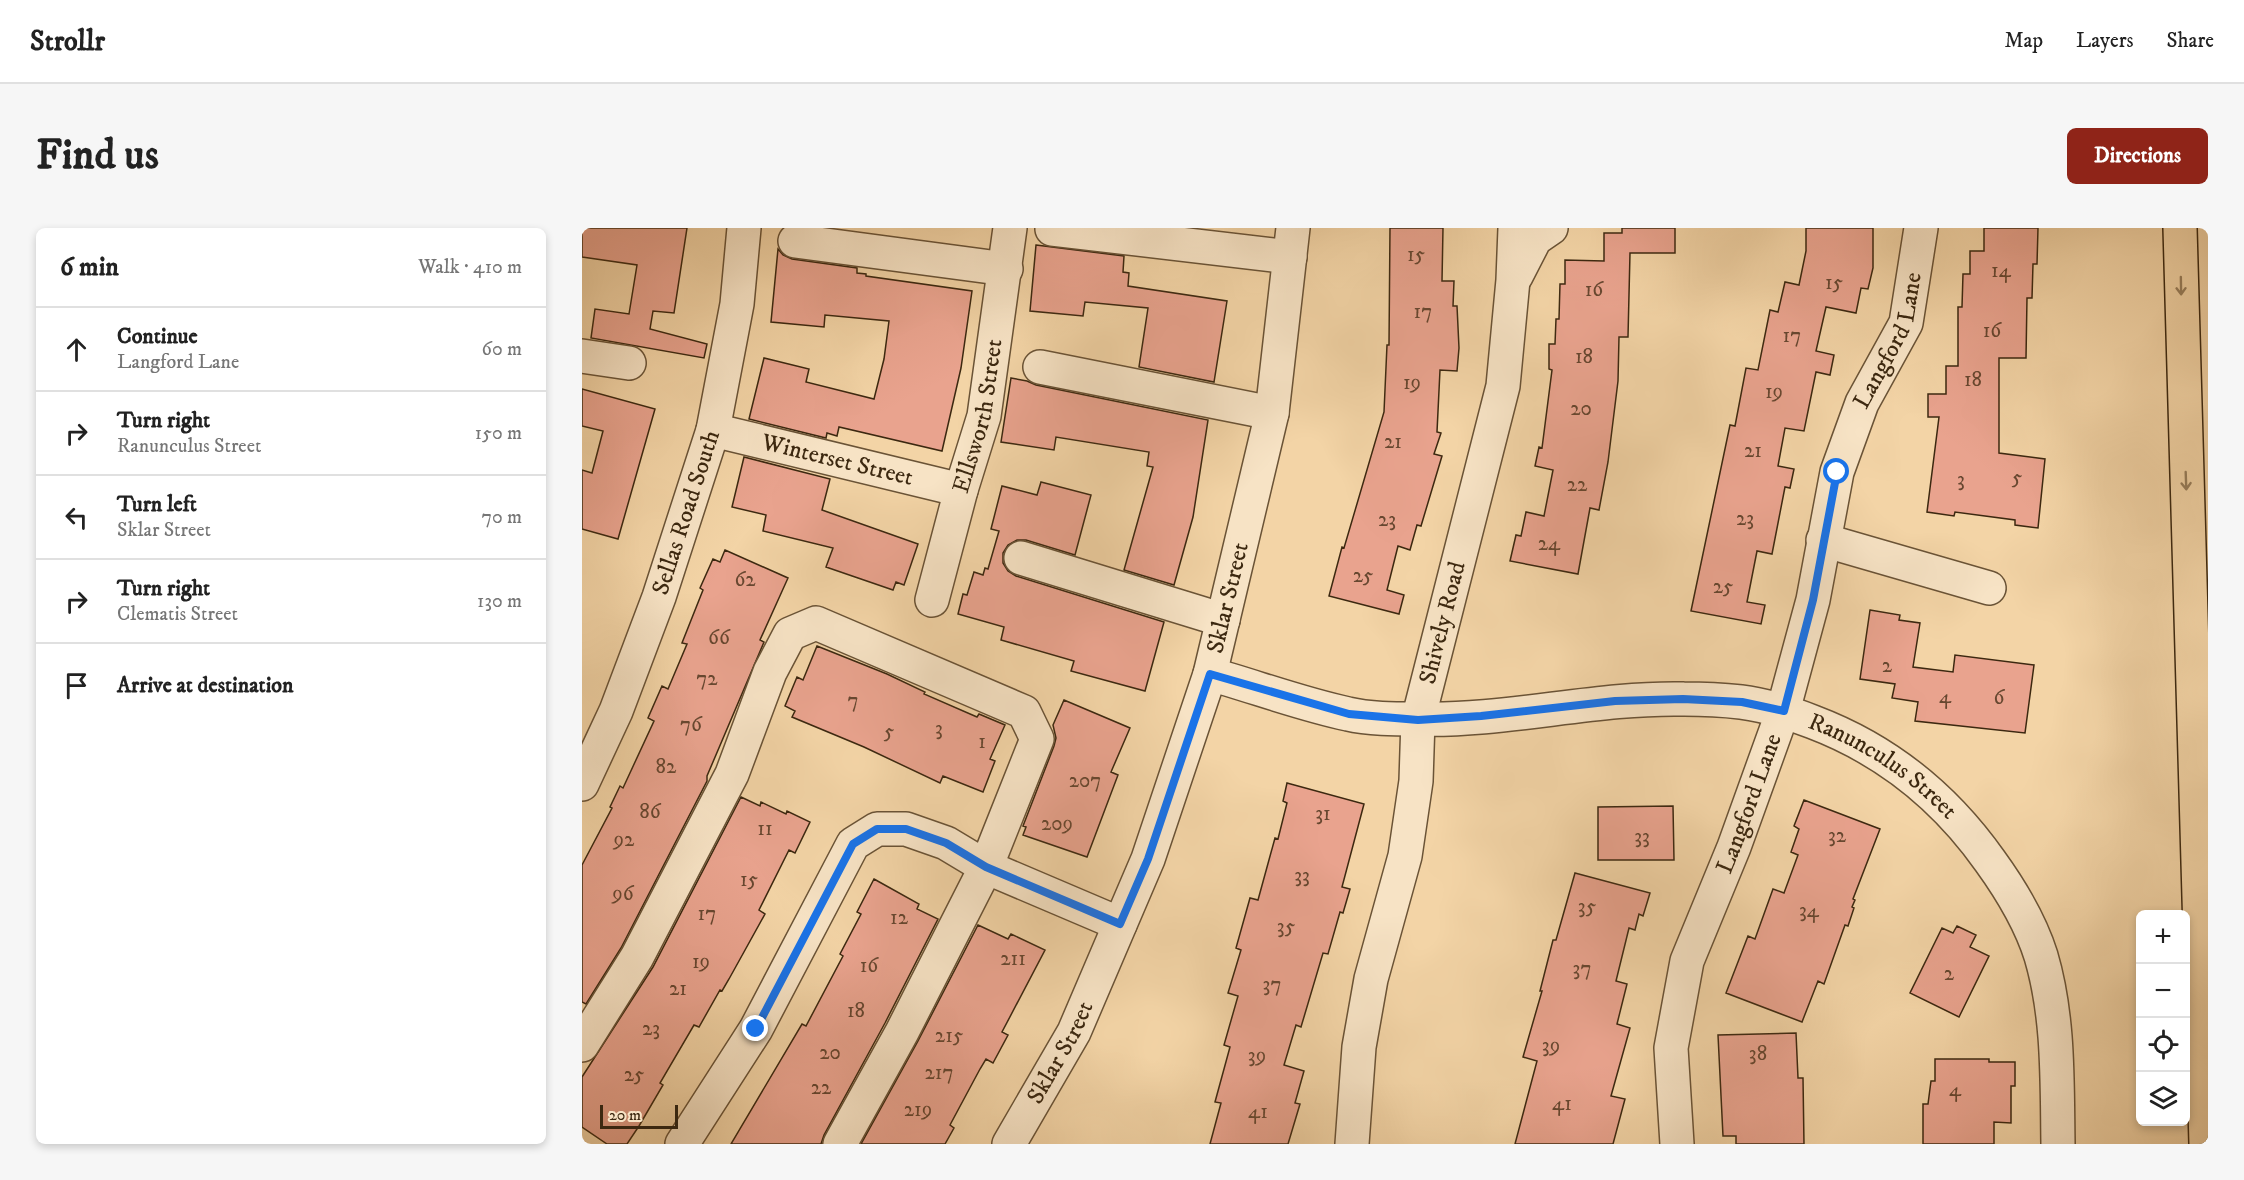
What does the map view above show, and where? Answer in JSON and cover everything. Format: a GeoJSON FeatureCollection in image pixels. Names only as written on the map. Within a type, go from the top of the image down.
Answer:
{"type":"FeatureCollection","features":[{"type":"Feature","properties":{"kind":"main road"},"geometry":{"type":"LineString","coordinates":[[2180,228],[2206,1144]]}},
{"type":"Feature","properties":{"kind":"street","name":"Sellas Road South"},"geometry":{"type":"LineString","coordinates":[[582,784],[616,711],[659,597],[713,430],[737,304],[744,228]]}},
{"type":"Feature","properties":{"kind":"street","name":"Ellsworth Street"},"geometry":{"type":"LineString","coordinates":[[932,600],[961,490],[984,416],[1010,228]]}},
{"type":"Feature","properties":{"kind":"street","name":"Shively Road"},"geometry":{"type":"LineString","coordinates":[[1352,1144],[1359,1047],[1371,979],[1405,856],[1416,781],[1418,720],[1503,386],[1513,280],[1515,228]]}},
{"type":"Feature","properties":{"kind":"street","name":"Shively Road"},"geometry":{"type":"LineString","coordinates":[[1513,280],[1535,238],[1551,228]]}},
{"type":"Feature","properties":{"kind":"street","name":"Langford Lane"},"geometry":{"type":"LineString","coordinates":[[1677,1144],[1671,1048],[1687,961],[1734,847],[1784,711],[1813,600],[1837,472],[1862,403],[1906,323],[1921,228]]}},
{"type":"Feature","properties":{"kind":"street"},"geometry":{"type":"LineString","coordinates":[[1052,229],[1291,242]]}},
{"type":"Feature","properties":{"kind":"street"},"geometry":{"type":"LineString","coordinates":[[795,241],[1006,269]]}},
{"type":"Feature","properties":{"kind":"street","name":"Sklar Street"},"geometry":{"type":"LineString","coordinates":[[1009,1144],[1074,1032],[1148,859],[1210,674],[1272,412],[1291,242]]}},
{"type":"Feature","properties":{"kind":"street"},"geometry":{"type":"LineString","coordinates":[[582,356],[629,363]]}},
{"type":"Feature","properties":{"kind":"street"},"geometry":{"type":"LineString","coordinates":[[1040,367],[1272,412]]}},
{"type":"Feature","properties":{"kind":"street","name":"Winterset Street"},"geometry":{"type":"LineString","coordinates":[[713,430],[961,490]]}},
{"type":"Feature","properties":{"kind":"street"},"geometry":{"type":"LineString","coordinates":[[1824,540],[1989,588]]}},
{"type":"Feature","properties":{"kind":"street"},"geometry":{"type":"LineString","coordinates":[[1021,558],[1223,620]]}},
{"type":"Feature","properties":{"kind":"street"},"geometry":{"type":"LineString","coordinates":[[582,1045],[637,957],[732,774],[770,672],[790,634],[816,623],[1024,712],[1037,740],[986,867],[902,1032],[840,1144]]}},
{"type":"Feature","properties":{"kind":"street","name":"Ranunculus Street"},"geometry":{"type":"LineString","coordinates":[[1210,674],[1349,714],[1418,720],[1481,716],[1615,701],[1683,699],[1742,702],[1784,711],[1845,734],[1898,765],[1941,803],[1974,838],[2024,913],[2041,957],[2056,1045],[2058,1144]]}},
{"type":"Feature","properties":{"kind":"street"},"geometry":{"type":"LineString","coordinates":[[682,1144],[756,1029],[853,844],[877,829],[906,829],[946,843],[986,867],[1120,924]]}},
{"type":"Feature","properties":{"kind":"building"},"geometry":{"type":"Polygon","coordinates":[[[582,228],[687,228],[674,313],[653,311],[650,329],[707,344],[704,358],[591,338],[595,309],[629,314],[637,265],[582,257],[582,228]]]}},
{"type":"Feature","properties":{"kind":"building"},"geometry":{"type":"Polygon","coordinates":[[[1390,228],[1443,228],[1442,281],[1454,281],[1453,306],[1457,306],[1459,348],[1457,371],[1440,370],[1437,432],[1441,433],[1434,454],[1442,456],[1421,526],[1417,525],[1410,550],[1398,546],[1387,590],[1404,595],[1399,614],[1329,596],[1384,412],[1387,345],[1389,345],[1390,228]]]}},
{"type":"Feature","properties":{"kind":"building"},"geometry":{"type":"Polygon","coordinates":[[[1622,228],[1675,228],[1675,253],[1630,253],[1628,337],[1619,337],[1618,381],[1608,462],[1599,510],[1590,508],[1578,574],[1510,561],[1516,535],[1521,536],[1526,512],[1544,516],[1553,470],[1535,466],[1539,447],[1542,448],[1552,370],[1549,369],[1549,344],[1555,344],[1556,319],[1559,319],[1560,284],[1565,284],[1565,260],[1604,261],[1604,233],[1622,233],[1622,228]]]}},
{"type":"Feature","properties":{"kind":"building"},"geometry":{"type":"Polygon","coordinates":[[[1806,228],[1873,228],[1873,268],[1868,289],[1861,288],[1856,313],[1826,307],[1816,351],[1834,355],[1830,375],[1816,372],[1804,431],[1785,428],[1778,466],[1794,469],[1790,488],[1785,487],[1772,554],[1757,551],[1747,602],[1765,605],[1761,624],[1691,611],[1730,425],[1735,426],[1746,368],[1758,370],[1770,310],[1778,312],[1785,282],[1799,285],[1806,251],[1806,228]]]}},
{"type":"Feature","properties":{"kind":"building"},"geometry":{"type":"Polygon","coordinates":[[[1984,228],[2038,228],[2037,264],[2033,264],[2032,298],[2027,298],[2026,358],[1999,358],[1999,453],[2045,459],[2038,528],[2015,525],[2015,520],[1955,512],[1954,516],[1927,512],[1939,417],[1928,417],[1928,394],[1946,394],[1946,366],[1958,366],[1958,307],[1962,307],[1963,274],[1970,274],[1970,251],[1984,251],[1984,228]]]}},
{"type":"Feature","properties":{"kind":"building"},"geometry":{"type":"Polygon","coordinates":[[[1036,245],[1124,256],[1123,272],[1129,273],[1128,286],[1227,301],[1214,382],[1139,367],[1148,308],[1085,302],[1083,316],[1030,311],[1036,245]]]}},
{"type":"Feature","properties":{"kind":"building"},"geometry":{"type":"Polygon","coordinates":[[[778,249],[783,255],[792,259],[857,268],[857,273],[866,274],[866,276],[972,291],[961,368],[942,451],[839,427],[837,436],[827,433],[826,438],[749,419],[764,358],[809,369],[806,382],[874,399],[884,359],[889,321],[825,315],[824,327],[771,322],[778,249]]]}},
{"type":"Feature","properties":{"kind":"building"},"geometry":{"type":"Polygon","coordinates":[[[1011,378],[1208,420],[1193,517],[1174,585],[1124,570],[1153,467],[1147,466],[1149,452],[1056,437],[1054,450],[1001,442],[1011,378]]]}},
{"type":"Feature","properties":{"kind":"building"},"geometry":{"type":"Polygon","coordinates":[[[582,389],[655,409],[618,539],[582,529],[582,470],[592,473],[603,431],[582,426],[582,389]]]}},
{"type":"Feature","properties":{"kind":"building"},"geometry":{"type":"Polygon","coordinates":[[[744,457],[830,479],[822,510],[918,544],[904,585],[896,582],[893,590],[826,567],[833,548],[763,531],[766,515],[732,507],[744,457]]]}},
{"type":"Feature","properties":{"kind":"building"},"geometry":{"type":"Polygon","coordinates":[[[1041,482],[1091,495],[1075,555],[1026,540],[1017,540],[1008,545],[1003,553],[1003,563],[1008,571],[1016,576],[1164,622],[1145,691],[1071,671],[1074,661],[1001,640],[1004,627],[958,614],[963,594],[967,595],[974,572],[983,575],[985,568],[988,569],[999,531],[991,529],[1002,486],[1037,495],[1041,482]]]}},
{"type":"Feature","properties":{"kind":"building"},"geometry":{"type":"Polygon","coordinates":[[[725,550],[788,578],[760,640],[764,642],[707,776],[707,781],[621,948],[586,1004],[582,1002],[582,865],[612,808],[610,807],[620,786],[623,788],[654,721],[648,718],[662,686],[668,689],[687,644],[682,643],[703,590],[700,588],[713,559],[720,562],[725,550]]]}},
{"type":"Feature","properties":{"kind":"building"},"geometry":{"type":"Polygon","coordinates":[[[1870,610],[1900,615],[1899,620],[1920,623],[1913,667],[1953,672],[1955,655],[2034,665],[2025,733],[1915,721],[1918,702],[1892,698],[1895,684],[1860,679],[1870,610]]]}},
{"type":"Feature","properties":{"kind":"building"},"geometry":{"type":"Polygon","coordinates":[[[817,646],[887,674],[925,692],[924,694],[977,717],[979,714],[1005,725],[990,759],[995,761],[983,792],[943,776],[940,783],[864,747],[792,717],[795,711],[785,706],[797,677],[803,680],[817,646]]]}},
{"type":"Feature","properties":{"kind":"building"},"geometry":{"type":"Polygon","coordinates":[[[1064,700],[1130,728],[1111,772],[1118,775],[1087,857],[1023,835],[1026,827],[1023,826],[1054,746],[1056,738],[1053,725],[1064,700]]]}},
{"type":"Feature","properties":{"kind":"building"},"geometry":{"type":"Polygon","coordinates":[[[1287,783],[1364,804],[1342,887],[1350,889],[1343,913],[1340,912],[1328,954],[1323,953],[1301,1027],[1296,1025],[1284,1065],[1304,1071],[1295,1103],[1300,1104],[1288,1144],[1210,1144],[1221,1103],[1215,1102],[1230,1047],[1224,1045],[1238,996],[1228,993],[1241,950],[1236,948],[1250,898],[1258,900],[1275,838],[1278,839],[1287,803],[1283,801],[1287,783]]]}},
{"type":"Feature","properties":{"kind":"building"},"geometry":{"type":"Polygon","coordinates":[[[741,797],[760,806],[761,802],[786,814],[787,811],[810,822],[795,853],[789,850],[759,910],[765,914],[729,979],[722,991],[720,990],[699,1027],[694,1025],[660,1083],[663,1085],[639,1126],[627,1144],[607,1144],[582,1127],[582,1077],[653,967],[741,797]]]}},
{"type":"Feature","properties":{"kind":"building"},"geometry":{"type":"Polygon","coordinates":[[[1804,800],[1880,829],[1853,899],[1855,900],[1852,907],[1854,908],[1848,926],[1845,925],[1824,984],[1818,981],[1802,1022],[1726,993],[1748,936],[1755,939],[1773,889],[1784,893],[1798,855],[1791,852],[1799,829],[1794,826],[1804,800]]]}},
{"type":"Feature","properties":{"kind":"building"},"geometry":{"type":"Polygon","coordinates":[[[1673,806],[1674,860],[1598,860],[1598,807],[1673,806]]]}},
{"type":"Feature","properties":{"kind":"building"},"geometry":{"type":"Polygon","coordinates":[[[1575,873],[1650,893],[1643,916],[1639,914],[1635,930],[1629,928],[1616,981],[1627,984],[1617,1024],[1630,1028],[1611,1096],[1625,1099],[1613,1144],[1515,1144],[1537,1061],[1523,1057],[1542,991],[1540,991],[1553,940],[1556,940],[1575,873]]]}},
{"type":"Feature","properties":{"kind":"building"},"geometry":{"type":"Polygon","coordinates":[[[874,879],[919,904],[917,909],[938,919],[821,1144],[731,1144],[802,1024],[806,1026],[843,956],[840,954],[861,914],[857,912],[874,879]]]}},
{"type":"Feature","properties":{"kind":"building"},"geometry":{"type":"Polygon","coordinates":[[[978,925],[1008,939],[1011,934],[1045,950],[1002,1032],[1008,1035],[993,1063],[986,1059],[980,1069],[950,1125],[954,1128],[945,1144],[861,1144],[918,1041],[978,925]]]}},
{"type":"Feature","properties":{"kind":"building"},"geometry":{"type":"Polygon","coordinates":[[[1957,926],[1976,935],[1970,947],[1989,956],[1959,1017],[1910,993],[1942,928],[1953,933],[1957,926]]]}},
{"type":"Feature","properties":{"kind":"building"},"geometry":{"type":"Polygon","coordinates":[[[1796,1033],[1798,1078],[1803,1078],[1804,1144],[1736,1144],[1736,1136],[1723,1136],[1718,1035],[1796,1033]]]}},
{"type":"Feature","properties":{"kind":"building"},"geometry":{"type":"Polygon","coordinates":[[[1935,1059],[1989,1059],[1989,1062],[2015,1062],[2015,1086],[2011,1086],[2011,1123],[1994,1122],[1994,1144],[1923,1144],[1923,1104],[1928,1104],[1931,1081],[1935,1081],[1935,1059]]]}},
{"type":"Feature","properties":{"kind":"route"},"geometry":{"type":"LineString","coordinates":[[756,1029],[853,844],[877,829],[906,829],[946,843],[986,867],[1120,924],[1148,859],[1210,674],[1349,714],[1418,720],[1481,716],[1615,701],[1683,699],[1742,702],[1784,711],[1813,600],[1837,472]]}}]}
